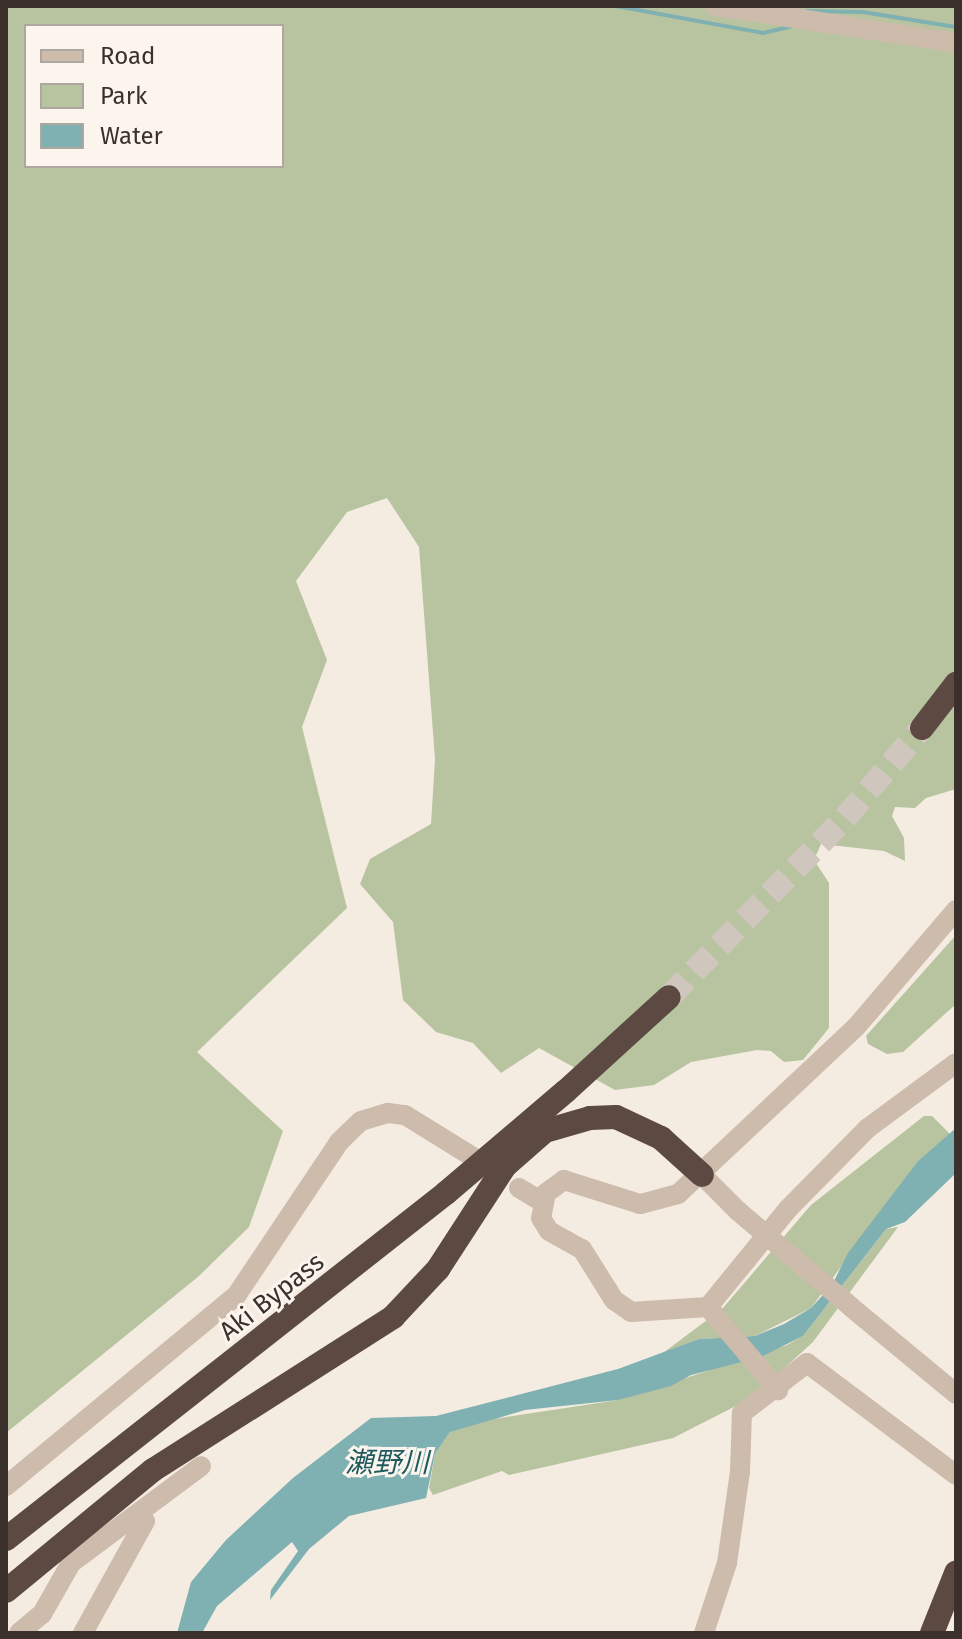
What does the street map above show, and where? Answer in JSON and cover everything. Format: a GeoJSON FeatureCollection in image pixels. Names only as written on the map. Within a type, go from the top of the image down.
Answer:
{"type":"FeatureCollection","features":[{"type":"Feature","properties":{"kind":"highway"},"geometry":{"type":"LineString","coordinates":[[922,728],[956,684]]}},
{"type":"Feature","properties":{"kind":"highway","name":"Aki Bypass"},"geometry":{"type":"LineString","coordinates":[[6,1539],[446,1193],[566,1091],[669,997]]}},
{"type":"Feature","properties":{"kind":"highway"},"geometry":{"type":"LineString","coordinates":[[6,1591],[153,1470],[393,1317],[438,1269],[505,1166],[545,1131],[590,1118],[616,1117],[661,1138],[702,1175]]}},
{"type":"Feature","properties":{"kind":"highway"},"geometry":{"type":"LineString","coordinates":[[6,1609],[105,1519],[159,1478],[399,1323],[447,1275],[514,1172],[546,1143],[573,1132],[603,1130],[629,1136],[672,1166],[702,1175]]}},
{"type":"Feature","properties":{"kind":"highway"},"geometry":{"type":"LineString","coordinates":[[932,1633],[956,1573]]}},
{"type":"Feature","properties":{"kind":"street"},"geometry":{"type":"LineString","coordinates":[[715,6],[956,43]]}},
{"type":"Feature","properties":{"kind":"street"},"geometry":{"type":"LineString","coordinates":[[541,1201],[555,1184],[573,1180],[625,1201],[655,1204],[678,1194],[702,1175],[856,1027],[956,910]]}},
{"type":"Feature","properties":{"kind":"street"},"geometry":{"type":"LineString","coordinates":[[519,1188],[541,1201],[549,1231],[582,1249],[621,1306],[644,1315],[711,1310],[788,1209],[868,1128],[956,1063]]}},
{"type":"Feature","properties":{"kind":"street"},"geometry":{"type":"LineString","coordinates":[[6,1486],[236,1296],[339,1142],[361,1121],[388,1113],[405,1115],[495,1171]]}},
{"type":"Feature","properties":{"kind":"street"},"geometry":{"type":"LineString","coordinates":[[702,1175],[738,1211],[956,1394]]}},
{"type":"Feature","properties":{"kind":"street"},"geometry":{"type":"LineString","coordinates":[[711,1310],[777,1388]]}},
{"type":"Feature","properties":{"kind":"street"},"geometry":{"type":"LineString","coordinates":[[704,1633],[727,1563],[740,1472],[742,1413],[807,1363],[820,1368],[871,1414],[956,1475]]}},
{"type":"Feature","properties":{"kind":"street"},"geometry":{"type":"LineString","coordinates":[[19,1633],[42,1614],[71,1563],[201,1466]]}},
{"type":"Feature","properties":{"kind":"street"},"geometry":{"type":"LineString","coordinates":[[83,1633],[145,1521]]}},
{"type":"Feature","properties":{"kind":"green space"},"geometry":{"type":"Polygon","coordinates":[[[6,6],[956,6],[956,789],[926,798],[915,808],[895,807],[892,816],[904,838],[905,861],[884,851],[821,844],[814,860],[829,883],[829,1028],[803,1060],[784,1062],[771,1051],[757,1050],[691,1062],[654,1085],[615,1090],[539,1048],[501,1073],[473,1043],[436,1032],[403,1000],[393,922],[360,884],[370,859],[431,824],[435,759],[419,547],[387,498],[347,512],[296,581],[327,660],[302,727],[347,908],[197,1052],[283,1131],[249,1227],[199,1276],[6,1433],[6,6]]]}},
{"type":"Feature","properties":{"kind":"green space"},"geometry":{"type":"Polygon","coordinates":[[[956,935],[956,1004],[903,1052],[887,1054],[868,1044],[866,1036],[956,935]]]}},
{"type":"Feature","properties":{"kind":"green space"},"geometry":{"type":"Polygon","coordinates":[[[924,1116],[932,1116],[950,1134],[918,1161],[811,1308],[755,1336],[699,1339],[663,1353],[723,1308],[811,1205],[924,1116]]]}},
{"type":"Feature","properties":{"kind":"green space"},"geometry":{"type":"Polygon","coordinates":[[[898,1227],[813,1342],[756,1394],[730,1409],[673,1438],[509,1475],[502,1471],[433,1495],[429,1488],[435,1454],[450,1432],[473,1422],[618,1400],[787,1345],[803,1336],[886,1229],[898,1227]]]}},
{"type":"Feature","properties":{"kind":"water","name":"瀬野川"},"geometry":{"type":"Polygon","coordinates":[[[956,1128],[956,1173],[905,1222],[886,1229],[803,1336],[761,1357],[691,1375],[671,1386],[618,1400],[525,1410],[450,1432],[435,1454],[426,1498],[349,1516],[309,1549],[270,1600],[271,1590],[298,1551],[292,1542],[217,1606],[202,1633],[177,1633],[191,1582],[226,1540],[293,1478],[371,1418],[436,1416],[618,1369],[699,1339],[755,1336],[784,1324],[811,1308],[832,1285],[848,1253],[918,1161],[956,1128]]]}},
{"type":"Feature","properties":{"kind":"waterway"},"geometry":{"type":"LineString","coordinates":[[616,6],[763,33],[794,26]]}},
{"type":"Feature","properties":{"kind":"waterway"},"geometry":{"type":"LineString","coordinates":[[807,11],[863,12],[956,27]]}},
{"type":"Feature","properties":{"kind":"tunnel"},"geometry":{"type":"LineString","coordinates":[[669,997],[845,818],[922,728]]}}]}
